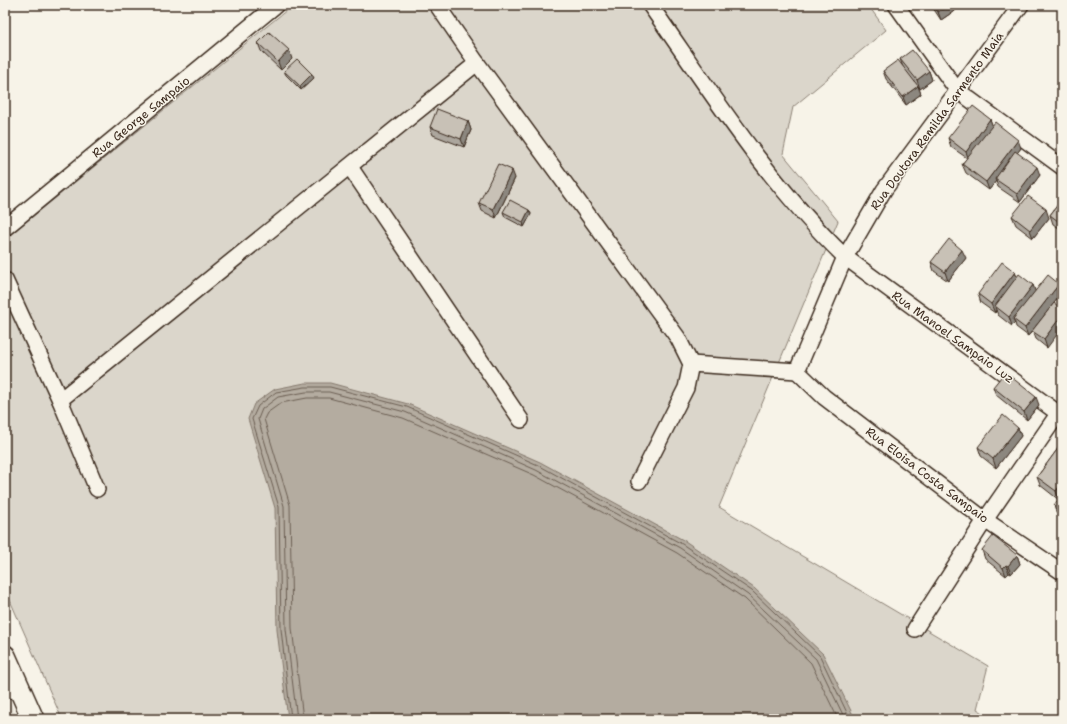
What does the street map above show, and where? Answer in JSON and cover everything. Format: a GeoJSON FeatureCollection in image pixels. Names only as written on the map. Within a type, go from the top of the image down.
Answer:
{"type":"FeatureCollection","features":[{"type":"Feature","properties":{"kind":"main road"},"geometry":{"type":"LineString","coordinates":[[5,656],[13,690],[33,719]]}},
{"type":"Feature","properties":{"kind":"street","name":"Rua George Sampaio"},"geometry":{"type":"LineString","coordinates":[[5,228],[276,5]]}},
{"type":"Feature","properties":{"kind":"street"},"geometry":{"type":"LineString","coordinates":[[437,5],[477,63],[678,338],[691,364],[686,388],[639,481]]}},
{"type":"Feature","properties":{"kind":"street","name":"Rua Manoel Sampaio Luz"},"geometry":{"type":"LineString","coordinates":[[650,5],[755,154],[816,229],[845,257],[1060,415]]}},
{"type":"Feature","properties":{"kind":"street"},"geometry":{"type":"LineString","coordinates":[[896,5],[957,90],[1062,167]]}},
{"type":"Feature","properties":{"kind":"street","name":"Rua Doutora Remilda Sarmento Maia"},"geometry":{"type":"LineString","coordinates":[[797,371],[845,257],[884,190],[1021,5]]}},
{"type":"Feature","properties":{"kind":"street"},"geometry":{"type":"LineString","coordinates":[[60,400],[477,63]]}},
{"type":"Feature","properties":{"kind":"street"},"geometry":{"type":"LineString","coordinates":[[350,167],[521,420]]}},
{"type":"Feature","properties":{"kind":"street"},"geometry":{"type":"LineString","coordinates":[[5,280],[60,400],[97,489]]}},
{"type":"Feature","properties":{"kind":"street"},"geometry":{"type":"LineString","coordinates":[[691,364],[797,371]]}},
{"type":"Feature","properties":{"kind":"street","name":"Rua Eloisa Costa Sampaio"},"geometry":{"type":"LineString","coordinates":[[797,371],[824,397],[986,520],[1062,572]]}},
{"type":"Feature","properties":{"kind":"street"},"geometry":{"type":"LineString","coordinates":[[915,629],[986,520],[1060,415]]}},
{"type":"Feature","properties":{"kind":"shaded area"},"geometry":{"type":"Polygon","coordinates":[[[293,5],[868,5],[886,30],[793,107],[783,154],[838,221],[719,507],[988,666],[977,709],[993,719],[62,719],[5,589],[5,239],[293,5]]]}},
{"type":"Feature","properties":{"kind":"shaded area"},"geometry":{"type":"Polygon","coordinates":[[[5,695],[7,695],[18,719],[5,719],[5,695]]]}},
{"type":"Feature","properties":{"kind":"water"},"geometry":{"type":"Polygon","coordinates":[[[305,383],[330,383],[408,404],[540,462],[685,541],[754,588],[823,654],[855,719],[288,719],[277,630],[275,508],[248,419],[254,404],[275,389],[305,383]]]}},
{"type":"Feature","properties":{"kind":"building"},"geometry":{"type":"Polygon","coordinates":[[[933,5],[948,5],[938,12],[933,5]]]}},
{"type":"Feature","properties":{"kind":"building"},"geometry":{"type":"Polygon","coordinates":[[[269,32],[289,50],[278,62],[258,43],[269,32]]]}},
{"type":"Feature","properties":{"kind":"building"},"geometry":{"type":"Polygon","coordinates":[[[912,50],[929,71],[917,80],[900,59],[912,50]]]}},
{"type":"Feature","properties":{"kind":"building"},"geometry":{"type":"Polygon","coordinates":[[[297,59],[312,74],[300,86],[284,71],[297,59]]]}},
{"type":"Feature","properties":{"kind":"building"},"geometry":{"type":"Polygon","coordinates":[[[898,60],[918,86],[903,97],[883,71],[898,60]]]}},
{"type":"Feature","properties":{"kind":"building"},"geometry":{"type":"Polygon","coordinates":[[[973,106],[990,119],[966,152],[948,138],[973,106]]]}},
{"type":"Feature","properties":{"kind":"building"},"geometry":{"type":"Polygon","coordinates":[[[437,109],[468,121],[461,139],[430,127],[437,109]]]}},
{"type":"Feature","properties":{"kind":"building"},"geometry":{"type":"Polygon","coordinates":[[[995,122],[1018,140],[986,182],[962,164],[995,122]]]}},
{"type":"Feature","properties":{"kind":"building"},"geometry":{"type":"Polygon","coordinates":[[[1015,151],[1037,167],[1017,194],[995,179],[1015,151]]]}},
{"type":"Feature","properties":{"kind":"building"},"geometry":{"type":"Polygon","coordinates":[[[498,164],[512,170],[493,209],[479,203],[498,164]]]}},
{"type":"Feature","properties":{"kind":"building"},"geometry":{"type":"Polygon","coordinates":[[[1028,196],[1046,209],[1030,230],[1012,216],[1028,196]]]}},
{"type":"Feature","properties":{"kind":"building"},"geometry":{"type":"Polygon","coordinates":[[[1062,199],[1062,224],[1050,215],[1062,199]]]}},
{"type":"Feature","properties":{"kind":"building"},"geometry":{"type":"Polygon","coordinates":[[[510,200],[529,210],[523,222],[503,212],[510,200]]]}},
{"type":"Feature","properties":{"kind":"building"},"geometry":{"type":"Polygon","coordinates":[[[949,239],[962,250],[945,272],[931,262],[949,239]]]}},
{"type":"Feature","properties":{"kind":"building"},"geometry":{"type":"Polygon","coordinates":[[[1002,262],[1015,272],[991,304],[978,294],[1002,262]]]}},
{"type":"Feature","properties":{"kind":"building"},"geometry":{"type":"Polygon","coordinates":[[[1019,274],[1033,285],[1009,317],[995,306],[1019,274]]]}},
{"type":"Feature","properties":{"kind":"building"},"geometry":{"type":"Polygon","coordinates":[[[1048,275],[1059,284],[1025,328],[1013,319],[1048,275]]]}},
{"type":"Feature","properties":{"kind":"building"},"geometry":{"type":"Polygon","coordinates":[[[1054,303],[1062,309],[1062,315],[1044,339],[1032,331],[1054,303]]]}},
{"type":"Feature","properties":{"kind":"building"},"geometry":{"type":"Polygon","coordinates":[[[1005,372],[1036,397],[1024,412],[993,387],[1005,372]]]}},
{"type":"Feature","properties":{"kind":"building"},"geometry":{"type":"Polygon","coordinates":[[[1003,415],[1018,428],[993,459],[978,447],[1003,415]]]}},
{"type":"Feature","properties":{"kind":"building"},"geometry":{"type":"Polygon","coordinates":[[[1062,443],[1062,483],[1056,491],[1037,477],[1062,443]]]}},
{"type":"Feature","properties":{"kind":"building"},"geometry":{"type":"Polygon","coordinates":[[[1062,495],[1062,511],[1054,505],[1062,495]]]}},
{"type":"Feature","properties":{"kind":"building"},"geometry":{"type":"Polygon","coordinates":[[[993,536],[1017,555],[1008,566],[1006,565],[1003,568],[982,550],[993,536]]]}}]}
